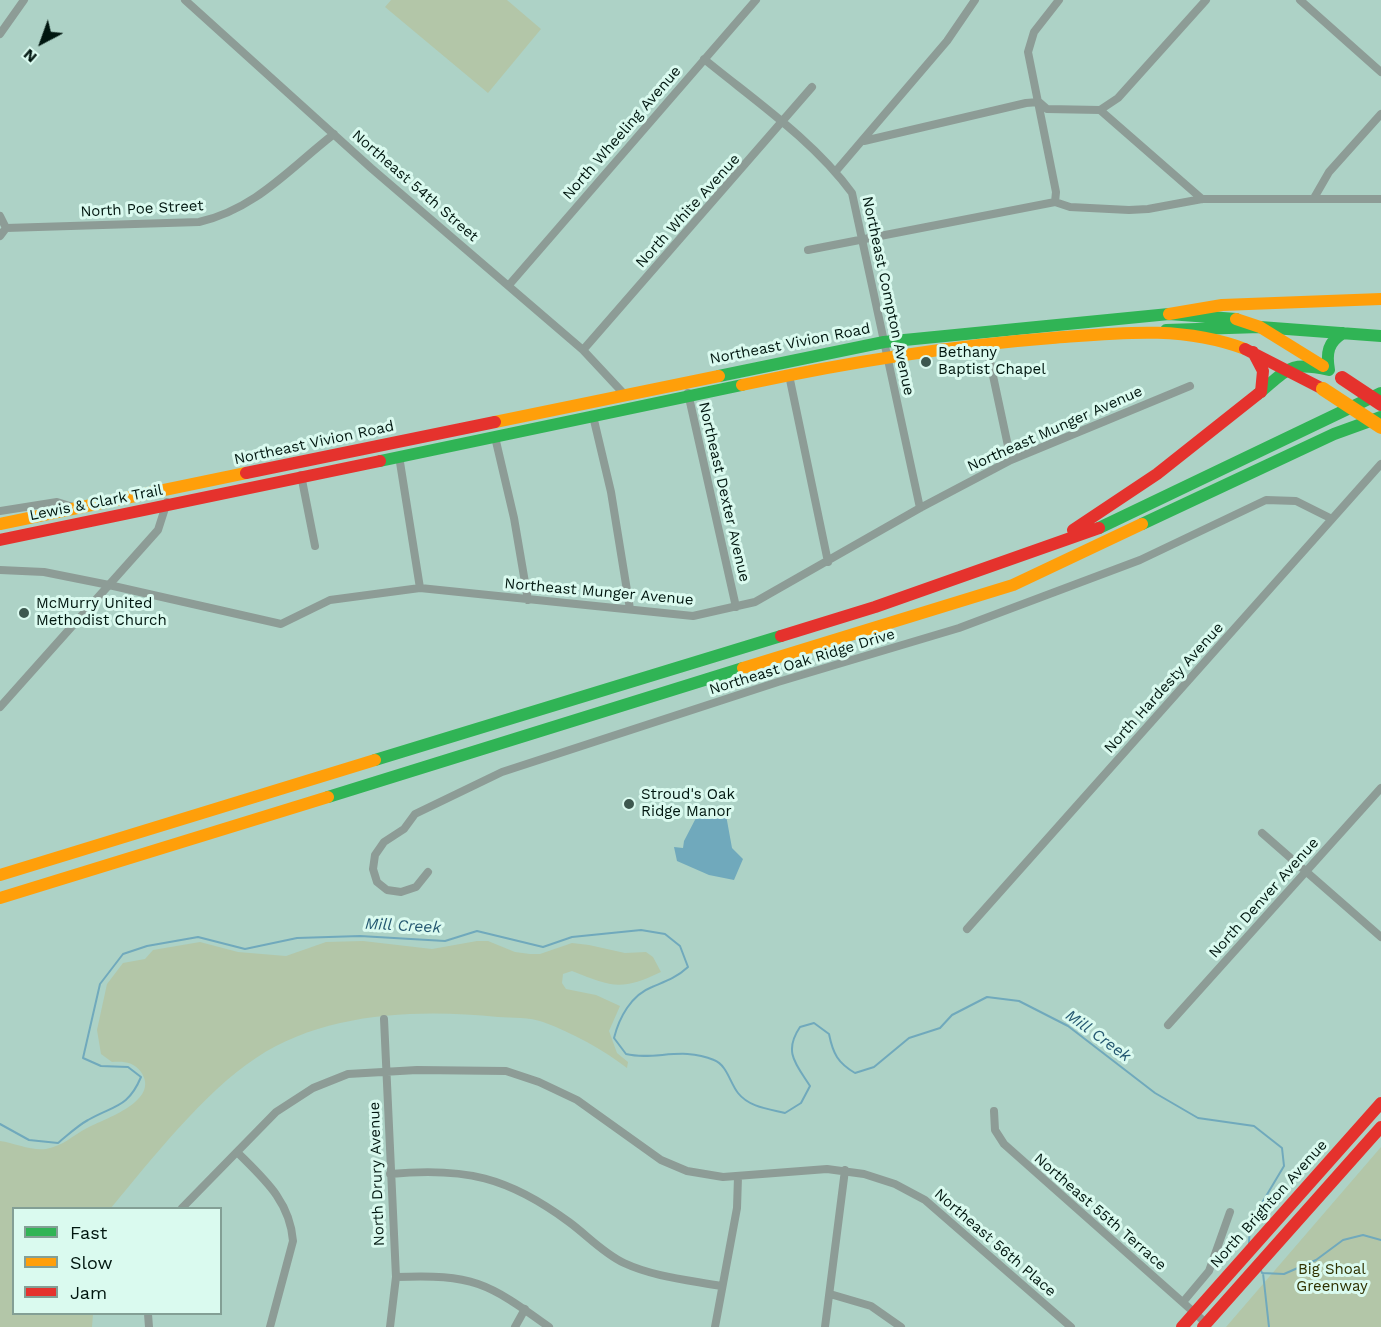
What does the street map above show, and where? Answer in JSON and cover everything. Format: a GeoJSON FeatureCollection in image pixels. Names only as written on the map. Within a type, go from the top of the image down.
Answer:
{"type":"FeatureCollection","features":[{"type":"Feature","properties":{"kind":"main road"},"geometry":{"type":"LineString","coordinates":[[1169,314],[1222,305],[1381,299]]}},
{"type":"Feature","properties":{"kind":"main road","name":"Northeast Vivion Road"},"geometry":{"type":"LineString","coordinates":[[190,485],[685,382],[886,349],[1169,314],[1212,315],[1242,320],[1260,327],[1381,404]]}},
{"type":"Feature","properties":{"kind":"main road"},"geometry":{"type":"LineString","coordinates":[[1166,330],[1260,327],[1381,336]]}},
{"type":"Feature","properties":{"kind":"main road","name":"Northeast Vivion Road"},"geometry":{"type":"LineString","coordinates":[[200,499],[301,475],[689,397],[789,375],[886,349],[1166,330],[1202,336],[1253,352],[1323,389],[1381,427]]}},
{"type":"Feature","properties":{"kind":"main road"},"geometry":{"type":"LineString","coordinates":[[1042,548],[1112,506],[1218,428],[1288,369],[1303,364],[1329,370],[1326,355],[1329,343],[1343,333]]}},
{"type":"Feature","properties":{"kind":"main road"},"geometry":{"type":"LineString","coordinates":[[1253,352],[1262,362],[1264,376],[1261,392]]}},
{"type":"Feature","properties":{"kind":"main road"},"geometry":{"type":"LineString","coordinates":[[0,875],[875,607],[1116,522],[1381,393]]}},
{"type":"Feature","properties":{"kind":"main road"},"geometry":{"type":"LineString","coordinates":[[0,898],[1013,585],[1334,434],[1381,417]]}},
{"type":"Feature","properties":{"kind":"main road","name":"Lewis & Clark Trail"},"geometry":{"type":"LineString","coordinates":[[0,524],[190,485]]}},
{"type":"Feature","properties":{"kind":"main road","name":"Lewis & Clark Trail"},"geometry":{"type":"LineString","coordinates":[[0,540],[200,499]]}},
{"type":"Feature","properties":{"kind":"main road","name":"North Brighton Avenue"},"geometry":{"type":"LineString","coordinates":[[1182,1327],[1381,1103]]}},
{"type":"Feature","properties":{"kind":"main road"},"geometry":{"type":"LineString","coordinates":[[1205,1325],[1381,1127]]}},
{"type":"Feature","properties":{"kind":"street"},"geometry":{"type":"LineString","coordinates":[[0,34],[24,0]]}},
{"type":"Feature","properties":{"kind":"street","name":"Northeast 54th Street"},"geometry":{"type":"LineString","coordinates":[[185,0],[334,134],[583,350],[625,395]]}},
{"type":"Feature","properties":{"kind":"street","name":"North Wheeling Avenue"},"geometry":{"type":"LineString","coordinates":[[509,285],[756,0]]}},
{"type":"Feature","properties":{"kind":"street"},"geometry":{"type":"LineString","coordinates":[[836,171],[864,141],[872,127],[947,41],[975,0]]}},
{"type":"Feature","properties":{"kind":"street"},"geometry":{"type":"LineString","coordinates":[[1055,201],[1056,192],[1029,47],[1039,24],[1059,0]]}},
{"type":"Feature","properties":{"kind":"street"},"geometry":{"type":"LineString","coordinates":[[864,141],[896,131],[1039,102],[1047,108],[1100,110],[1118,98],[1206,0]]}},
{"type":"Feature","properties":{"kind":"street"},"geometry":{"type":"LineString","coordinates":[[1300,0],[1381,72]]}},
{"type":"Feature","properties":{"kind":"street","name":"Northeast Compton Avenue"},"geometry":{"type":"LineString","coordinates":[[704,59],[836,171],[852,193],[920,508]]}},
{"type":"Feature","properties":{"kind":"street","name":"North White Avenue"},"geometry":{"type":"LineString","coordinates":[[583,350],[783,124],[812,87]]}},
{"type":"Feature","properties":{"kind":"street"},"geometry":{"type":"LineString","coordinates":[[1100,110],[1202,199]]}},
{"type":"Feature","properties":{"kind":"street"},"geometry":{"type":"LineString","coordinates":[[1314,198],[1329,172],[1381,114]]}},
{"type":"Feature","properties":{"kind":"street","name":"North Poe Street"},"geometry":{"type":"LineString","coordinates":[[6,228],[200,222],[214,219],[237,210],[265,191],[300,166],[334,134]]}},
{"type":"Feature","properties":{"kind":"street"},"geometry":{"type":"LineString","coordinates":[[808,250],[1055,201],[1070,207],[1129,210],[1148,209],[1202,199],[1381,199]]}},
{"type":"Feature","properties":{"kind":"street"},"geometry":{"type":"LineString","coordinates":[[0,216],[6,228],[0,236]]}},
{"type":"Feature","properties":{"kind":"street"},"geometry":{"type":"LineString","coordinates":[[986,343],[1011,460]]}},
{"type":"Feature","properties":{"kind":"street"},"geometry":{"type":"LineString","coordinates":[[789,375],[828,562]]}},
{"type":"Feature","properties":{"kind":"street","name":"Northeast Dexter Avenue"},"geometry":{"type":"LineString","coordinates":[[685,382],[736,607]]}},
{"type":"Feature","properties":{"kind":"street","name":"Northeast Munger Avenue"},"geometry":{"type":"LineString","coordinates":[[0,570],[44,572],[281,624],[330,600],[420,588],[693,616],[755,602],[920,508],[1011,460],[1190,386]]}},
{"type":"Feature","properties":{"kind":"street"},"geometry":{"type":"LineString","coordinates":[[593,416],[611,492],[630,609]]}},
{"type":"Feature","properties":{"kind":"street"},"geometry":{"type":"LineString","coordinates":[[495,437],[514,518],[528,600]]}},
{"type":"Feature","properties":{"kind":"street"},"geometry":{"type":"LineString","coordinates":[[399,456],[411,517],[420,588]]}},
{"type":"Feature","properties":{"kind":"street","name":"North Hardesty Avenue"},"geometry":{"type":"LineString","coordinates":[[967,929],[1381,464]]}},
{"type":"Feature","properties":{"kind":"street"},"geometry":{"type":"LineString","coordinates":[[301,475],[315,546]]}},
{"type":"Feature","properties":{"kind":"street"},"geometry":{"type":"LineString","coordinates":[[0,707],[158,530],[167,506],[168,490]]}},
{"type":"Feature","properties":{"kind":"street","name":"Northeast Oak Ridge Drive"},"geometry":{"type":"LineString","coordinates":[[428,872],[416,887],[400,892],[387,890],[382,886],[373,869],[375,855],[384,842],[404,829],[416,814],[502,772],[778,682],[959,628],[1140,560],[1266,500],[1296,501],[1332,519]]}},
{"type":"Feature","properties":{"kind":"street"},"geometry":{"type":"LineString","coordinates":[[0,511],[57,502],[76,508]]}},
{"type":"Feature","properties":{"kind":"street","name":"North Denver Avenue"},"geometry":{"type":"LineString","coordinates":[[1168,1026],[1381,788]]}},
{"type":"Feature","properties":{"kind":"street"},"geometry":{"type":"LineString","coordinates":[[1262,833],[1381,937]]}},
{"type":"Feature","properties":{"kind":"street","name":"North Drury Avenue"},"geometry":{"type":"LineString","coordinates":[[384,1019],[396,1277],[390,1327]]}},
{"type":"Feature","properties":{"kind":"street","name":"Northeast 56th Place"},"geometry":{"type":"LineString","coordinates":[[184,1207],[276,1112],[313,1088],[348,1074],[506,1071],[538,1082],[577,1101],[670,1165],[705,1176],[738,1177],[820,1169],[845,1170],[883,1179],[925,1200],[1071,1327]]}},
{"type":"Feature","properties":{"kind":"street","name":"Northeast 55th Terrace"},"geometry":{"type":"LineString","coordinates":[[994,1111],[993,1124],[1004,1144],[1183,1302],[1205,1325]]}},
{"type":"Feature","properties":{"kind":"street"},"geometry":{"type":"LineString","coordinates":[[237,1152],[280,1198],[287,1210],[292,1231],[293,1241],[270,1327]]}},
{"type":"Feature","properties":{"kind":"street"},"geometry":{"type":"LineString","coordinates":[[825,1327],[845,1170]]}},
{"type":"Feature","properties":{"kind":"street"},"geometry":{"type":"LineString","coordinates":[[390,1174],[441,1171],[470,1173],[496,1181],[540,1201],[600,1248],[622,1262],[650,1272],[722,1286]]}},
{"type":"Feature","properties":{"kind":"street"},"geometry":{"type":"LineString","coordinates":[[715,1327],[737,1208],[738,1177]]}},
{"type":"Feature","properties":{"kind":"street"},"geometry":{"type":"LineString","coordinates":[[1183,1302],[1209,1271],[1230,1212]]}},
{"type":"Feature","properties":{"kind":"street"},"geometry":{"type":"LineString","coordinates":[[396,1277],[439,1275],[466,1279],[504,1295],[549,1327]]}},
{"type":"Feature","properties":{"kind":"street"},"geometry":{"type":"LineString","coordinates":[[830,1294],[871,1306],[901,1327]]}},
{"type":"Feature","properties":{"kind":"street"},"geometry":{"type":"LineString","coordinates":[[515,1327],[525,1310]]}},
{"type":"Feature","properties":{"kind":"green space"},"geometry":{"type":"Polygon","coordinates":[[[391,0],[507,0],[541,29],[488,93],[385,7],[391,0]]]}},
{"type":"Feature","properties":{"kind":"green space"},"geometry":{"type":"Polygon","coordinates":[[[363,941],[432,949],[488,941],[515,952],[530,954],[540,954],[572,943],[625,953],[646,952],[653,957],[661,972],[636,982],[617,985],[597,981],[572,971],[563,974],[562,983],[566,989],[596,995],[620,1006],[609,1031],[617,1053],[628,1062],[627,1068],[597,1048],[565,1031],[538,1020],[521,1018],[436,1014],[373,1017],[312,1031],[283,1043],[256,1058],[217,1089],[179,1128],[112,1207],[12,1207],[12,1315],[93,1315],[92,1327],[0,1327],[0,1141],[35,1149],[52,1148],[128,1108],[143,1092],[145,1082],[141,1072],[135,1066],[112,1062],[101,1054],[97,1030],[107,984],[123,963],[145,959],[153,950],[200,942],[238,952],[286,956],[326,942],[363,941]]]}},
{"type":"Feature","properties":{"kind":"green space","name":"Big Shoal Greenway"},"geometry":{"type":"Polygon","coordinates":[[[1381,1147],[1381,1327],[1226,1327],[1381,1147]]]}},
{"type":"Feature","properties":{"kind":"water"},"geometry":{"type":"Polygon","coordinates":[[[714,809],[726,815],[732,848],[743,859],[734,880],[709,875],[677,861],[674,847],[683,848],[684,841],[697,816],[709,814],[714,809]]]}},
{"type":"Feature","properties":{"kind":"waterway","name":"Mill Creek"},"geometry":{"type":"LineString","coordinates":[[0,1124],[29,1140],[58,1143],[84,1122],[119,1104],[131,1095],[141,1077],[128,1067],[101,1066],[83,1058],[100,984],[123,954],[147,946],[198,937],[245,949],[297,938],[360,936],[445,941],[477,931],[543,947],[572,937],[641,930],[665,934],[680,946],[688,967],[675,977],[645,991],[627,1008],[614,1038],[626,1054],[637,1056],[691,1054],[714,1060],[722,1066],[742,1098],[759,1107],[785,1113],[801,1103],[810,1086],[793,1058],[792,1044],[800,1027],[814,1023],[829,1034],[837,1057],[844,1066],[855,1073],[874,1067],[909,1038],[940,1028],[952,1015],[987,997],[1019,1001],[1068,1026],[1155,1093],[1198,1118],[1254,1126],[1282,1148],[1284,1166],[1250,1223],[1249,1243]]}},
{"type":"Feature","properties":{"kind":"waterway","name":"Mill Creek"},"geometry":{"type":"LineString","coordinates":[[1260,1268],[1262,1273],[1284,1274],[1316,1260],[1343,1240],[1363,1235],[1381,1240]]}},
{"type":"Feature","properties":{"kind":"waterway"},"geometry":{"type":"LineString","coordinates":[[1263,1273],[1269,1327]]}},
{"type":"Feature","properties":{"kind":"traffic: fast"},"geometry":{"type":"LineString","coordinates":[[719,376],[884,342],[1169,314],[1236,319]]}},
{"type":"Feature","properties":{"kind":"traffic: fast"},"geometry":{"type":"LineString","coordinates":[[1166,330],[1260,327],[1381,336]]}},
{"type":"Feature","properties":{"kind":"traffic: fast"},"geometry":{"type":"LineString","coordinates":[[1258,394],[1290,369],[1305,366],[1329,370],[1329,348],[1334,340],[1343,333]]}},
{"type":"Feature","properties":{"kind":"traffic: fast"},"geometry":{"type":"LineString","coordinates":[[380,461],[742,385]]}},
{"type":"Feature","properties":{"kind":"traffic: fast"},"geometry":{"type":"LineString","coordinates":[[1099,528],[1381,393]]}},
{"type":"Feature","properties":{"kind":"traffic: fast"},"geometry":{"type":"LineString","coordinates":[[1142,524],[1334,434],[1381,417]]}},
{"type":"Feature","properties":{"kind":"traffic: fast"},"geometry":{"type":"LineString","coordinates":[[375,760],[781,636]]}},
{"type":"Feature","properties":{"kind":"traffic: fast"},"geometry":{"type":"LineString","coordinates":[[328,797],[743,668]]}},
{"type":"Feature","properties":{"kind":"traffic: slow"},"geometry":{"type":"LineString","coordinates":[[1169,314],[1222,305],[1381,299]]}},
{"type":"Feature","properties":{"kind":"traffic: slow"},"geometry":{"type":"LineString","coordinates":[[1236,319],[1260,327],[1323,366]]}},
{"type":"Feature","properties":{"kind":"traffic: slow"},"geometry":{"type":"LineString","coordinates":[[742,385],[935,351],[1013,341],[1101,334],[1149,333],[1197,336],[1245,349]]}},
{"type":"Feature","properties":{"kind":"traffic: slow"},"geometry":{"type":"LineString","coordinates":[[495,422],[719,376]]}},
{"type":"Feature","properties":{"kind":"traffic: slow"},"geometry":{"type":"LineString","coordinates":[[1323,389],[1381,427]]}},
{"type":"Feature","properties":{"kind":"traffic: slow"},"geometry":{"type":"LineString","coordinates":[[0,524],[246,473]]}},
{"type":"Feature","properties":{"kind":"traffic: slow"},"geometry":{"type":"LineString","coordinates":[[743,668],[1013,585],[1142,524]]}},
{"type":"Feature","properties":{"kind":"traffic: slow"},"geometry":{"type":"LineString","coordinates":[[0,875],[375,760]]}},
{"type":"Feature","properties":{"kind":"traffic: slow"},"geometry":{"type":"LineString","coordinates":[[0,898],[328,797]]}},
{"type":"Feature","properties":{"kind":"traffic: jam"},"geometry":{"type":"LineString","coordinates":[[1245,349],[1323,389]]}},
{"type":"Feature","properties":{"kind":"traffic: jam"},"geometry":{"type":"LineString","coordinates":[[1253,352],[1263,371],[1261,392]]}},
{"type":"Feature","properties":{"kind":"traffic: jam"},"geometry":{"type":"LineString","coordinates":[[1342,378],[1381,404]]}},
{"type":"Feature","properties":{"kind":"traffic: jam"},"geometry":{"type":"LineString","coordinates":[[1073,530],[1157,474],[1258,394]]}},
{"type":"Feature","properties":{"kind":"traffic: jam"},"geometry":{"type":"LineString","coordinates":[[246,473],[495,422]]}},
{"type":"Feature","properties":{"kind":"traffic: jam"},"geometry":{"type":"LineString","coordinates":[[0,540],[380,461]]}},
{"type":"Feature","properties":{"kind":"traffic: jam"},"geometry":{"type":"LineString","coordinates":[[781,636],[875,607],[1099,528]]}},
{"type":"Feature","properties":{"kind":"traffic: jam"},"geometry":{"type":"LineString","coordinates":[[1182,1327],[1381,1103]]}},
{"type":"Feature","properties":{"kind":"traffic: jam"},"geometry":{"type":"LineString","coordinates":[[1203,1327],[1381,1127]]}},
{"type":"Feature","properties":{"kind":"place","name":"Bethany Baptist Chapel"},"geometry":{"type":"Point","coordinates":[926,362]}},
{"type":"Feature","properties":{"kind":"place","name":"McMurry United Methodist Church"},"geometry":{"type":"Point","coordinates":[24,613]}},
{"type":"Feature","properties":{"kind":"place","name":"Stroud's Oak Ridge Manor"},"geometry":{"type":"Point","coordinates":[629,804]}}]}
